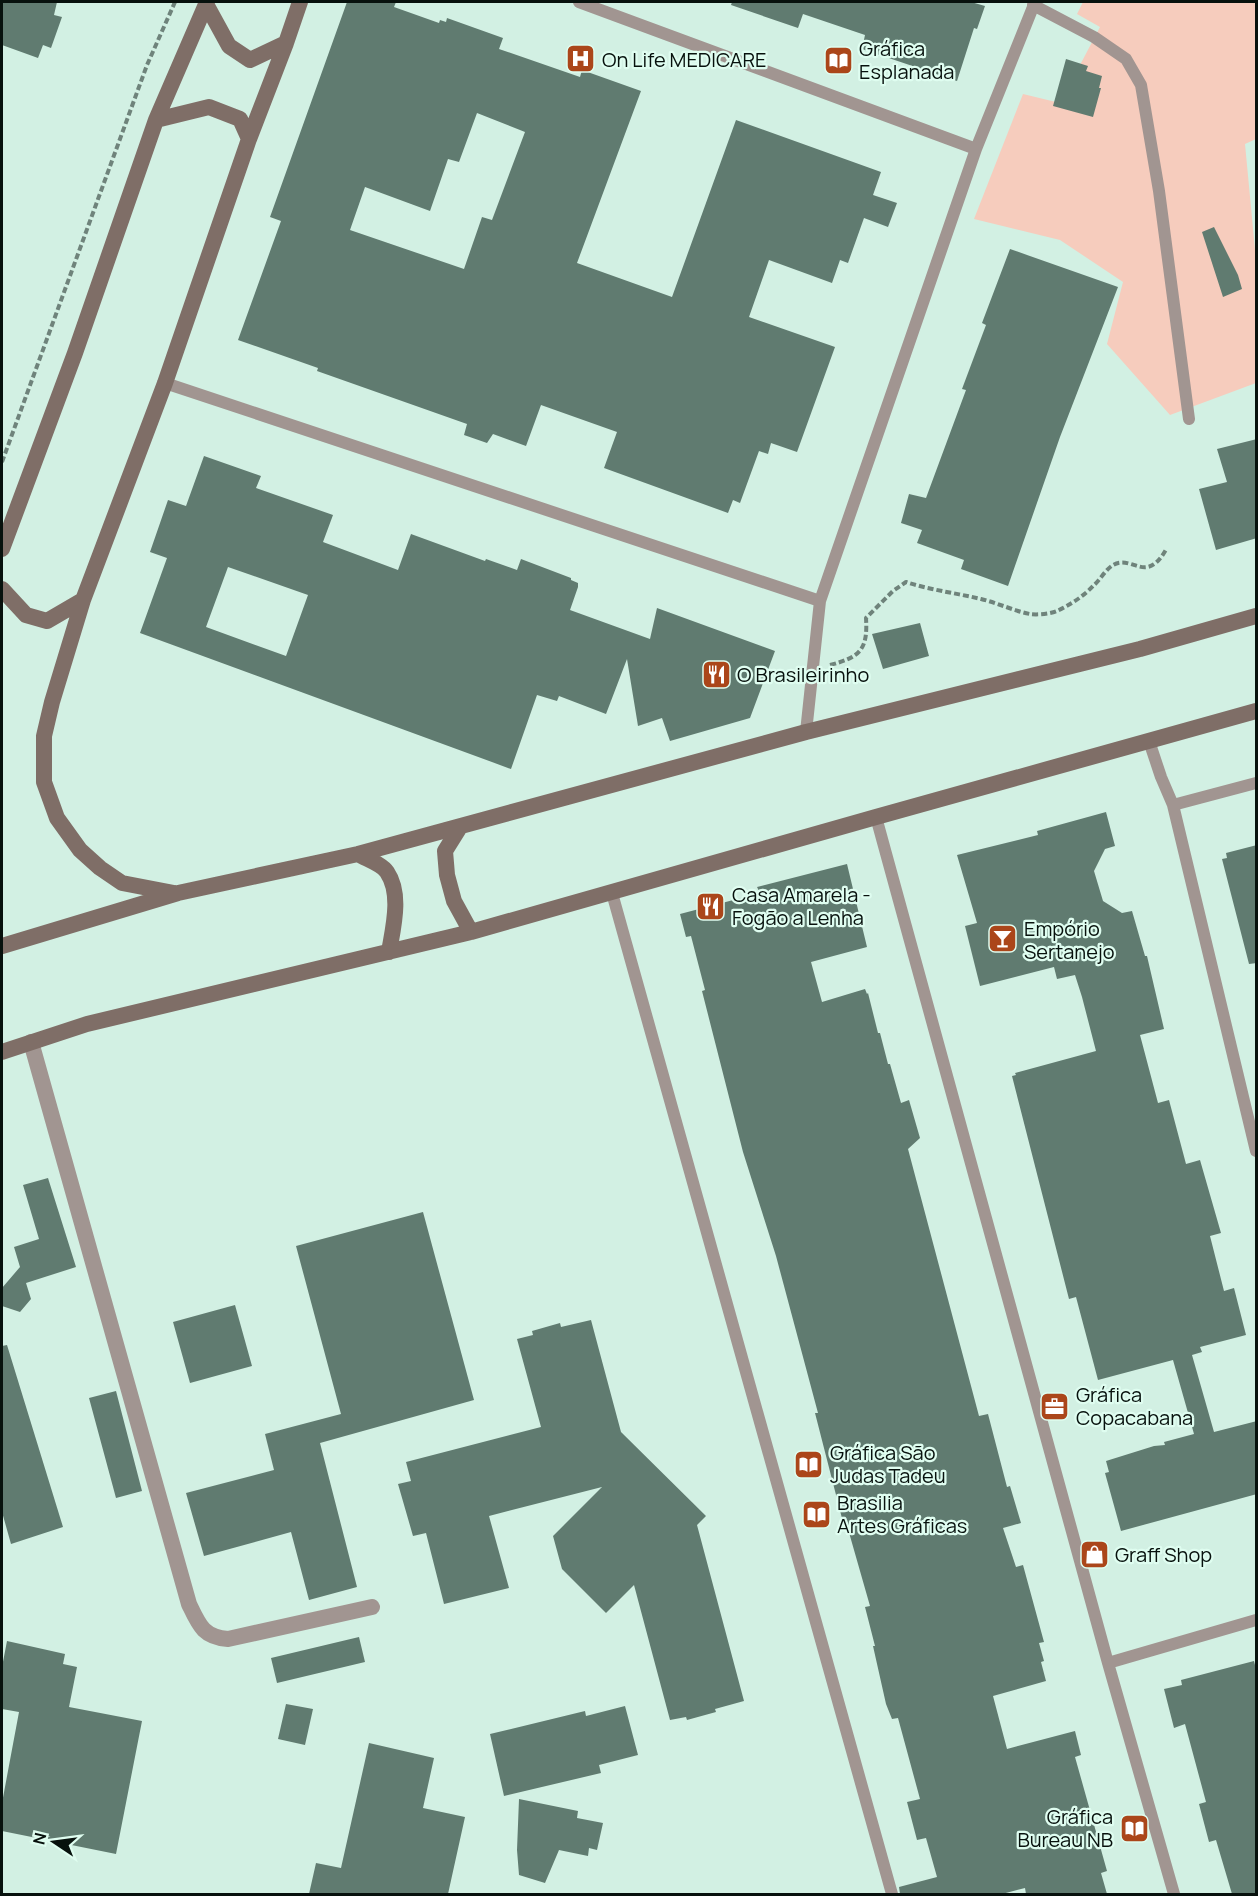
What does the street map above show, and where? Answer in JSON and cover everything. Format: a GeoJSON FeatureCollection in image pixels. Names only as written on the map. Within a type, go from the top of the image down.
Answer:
{"type":"FeatureCollection","features":[{"type":"Feature","properties":{"kind":"main road"},"geometry":{"type":"LineString","coordinates":[[178,893],[122,883],[80,850],[57,818],[44,782],[44,736],[83,600],[165,383],[249,139],[300,2]]}},
{"type":"Feature","properties":{"kind":"main road"},"geometry":{"type":"LineString","coordinates":[[206,3],[229,46],[250,60],[286,43]]}},
{"type":"Feature","properties":{"kind":"main road"},"geometry":{"type":"LineString","coordinates":[[2,549],[75,353],[156,120],[206,3]]}},
{"type":"Feature","properties":{"kind":"main road"},"geometry":{"type":"LineString","coordinates":[[156,120],[208,106],[240,119],[249,139]]}},
{"type":"Feature","properties":{"kind":"main road"},"geometry":{"type":"LineString","coordinates":[[2,588],[26,615],[47,621],[83,600]]}},
{"type":"Feature","properties":{"kind":"main road"},"geometry":{"type":"LineString","coordinates":[[2,946],[178,893],[358,854],[806,732],[1140,649],[1257,616]]}},
{"type":"Feature","properties":{"kind":"main road"},"geometry":{"type":"LineString","coordinates":[[2,1052],[87,1024],[471,932],[1257,711]]}},
{"type":"Feature","properties":{"kind":"main road"},"geometry":{"type":"LineString","coordinates":[[460,827],[445,851],[447,875],[454,901],[471,932]]}},
{"type":"Feature","properties":{"kind":"main road"},"geometry":{"type":"LineString","coordinates":[[358,854],[386,870],[394,890],[395,913],[390,952]]}},
{"type":"Feature","properties":{"kind":"street"},"geometry":{"type":"LineString","coordinates":[[31,1042],[189,1604],[198,1625],[214,1638],[228,1639],[372,1607]]}},
{"type":"Feature","properties":{"kind":"lane"},"geometry":{"type":"LineString","coordinates":[[579,2],[976,149]]}},
{"type":"Feature","properties":{"kind":"lane"},"geometry":{"type":"LineString","coordinates":[[806,732],[820,601],[976,149],[1034,3],[1094,37],[1126,59],[1141,85],[1161,202],[1189,419]]}},
{"type":"Feature","properties":{"kind":"lane"},"geometry":{"type":"LineString","coordinates":[[165,383],[820,601]]}},
{"type":"Feature","properties":{"kind":"lane"},"geometry":{"type":"LineString","coordinates":[[1149,741],[1173,806],[1257,1151]]}},
{"type":"Feature","properties":{"kind":"lane"},"geometry":{"type":"LineString","coordinates":[[1173,806],[1257,783]]}},
{"type":"Feature","properties":{"kind":"lane"},"geometry":{"type":"LineString","coordinates":[[876,817],[1108,1663],[1174,1894]]}},
{"type":"Feature","properties":{"kind":"lane"},"geometry":{"type":"LineString","coordinates":[[612,893],[892,1894]]}},
{"type":"Feature","properties":{"kind":"lane"},"geometry":{"type":"LineString","coordinates":[[1108,1663],[1257,1620]]}},
{"type":"Feature","properties":{"kind":"path"},"geometry":{"type":"LineString","coordinates":[[2,462],[147,65],[175,2]]}},
{"type":"Feature","properties":{"kind":"path"},"geometry":{"type":"LineString","coordinates":[[812,670],[852,659],[865,644],[866,618],[892,591],[906,582],[1031,614],[1054,613],[1077,600],[1093,587],[1113,565],[1122,563],[1149,567],[1159,563],[1167,548]]}},
{"type":"Feature","properties":{"kind":"shaded area"},"geometry":{"type":"Polygon","coordinates":[[[1083,2],[1256,2],[1256,139],[1245,144],[1256,260],[1256,383],[1170,415],[1107,344],[1123,282],[1060,240],[974,219],[1023,94],[1060,103],[1100,27],[1077,14],[1083,2]]]}},
{"type":"Feature","properties":{"kind":"building"},"geometry":{"type":"Polygon","coordinates":[[[2,2],[57,2],[54,15],[62,17],[51,48],[43,45],[38,58],[2,45],[2,2]]]}},
{"type":"Feature","properties":{"kind":"building"},"geometry":{"type":"Polygon","coordinates":[[[347,2],[396,2],[394,7],[439,23],[440,20],[446,22],[447,18],[503,38],[499,49],[580,77],[582,70],[641,91],[577,263],[672,297],[736,120],[881,172],[873,195],[897,203],[888,227],[864,218],[848,263],[840,260],[832,283],[769,260],[749,317],[835,347],[797,452],[771,443],[768,454],[759,451],[740,503],[733,500],[728,513],[604,468],[617,432],[541,405],[526,446],[493,434],[487,443],[464,435],[467,424],[317,371],[318,368],[238,340],[281,221],[270,217],[347,2]],[[477,113],[459,162],[448,159],[430,211],[365,187],[350,230],[464,269],[482,217],[492,220],[525,132],[477,113]]]}},
{"type":"Feature","properties":{"kind":"building"},"geometry":{"type":"Polygon","coordinates":[[[732,2],[971,2],[985,6],[977,29],[974,28],[957,81],[862,49],[865,35],[803,14],[798,28],[731,5],[732,2]]]}},
{"type":"Feature","properties":{"kind":"building"},"geometry":{"type":"Polygon","coordinates":[[[1066,59],[1088,66],[1086,71],[1102,76],[1093,117],[1053,106],[1066,59]]]}},
{"type":"Feature","properties":{"kind":"building"},"geometry":{"type":"Polygon","coordinates":[[[1214,227],[1238,275],[1242,289],[1223,297],[1202,232],[1214,227]]]}},
{"type":"Feature","properties":{"kind":"building"},"geometry":{"type":"Polygon","coordinates":[[[1010,249],[1118,287],[1060,437],[1008,586],[961,569],[964,560],[917,543],[922,530],[901,523],[909,494],[926,498],[966,390],[962,389],[986,325],[982,323],[1010,249]]]}},
{"type":"Feature","properties":{"kind":"building"},"geometry":{"type":"Polygon","coordinates":[[[1257,439],[1257,538],[1216,550],[1199,489],[1227,482],[1217,449],[1257,439]]]}},
{"type":"Feature","properties":{"kind":"building"},"geometry":{"type":"Polygon","coordinates":[[[204,456],[261,476],[256,488],[333,515],[323,542],[398,570],[411,534],[517,570],[521,559],[571,578],[578,583],[578,587],[570,610],[650,639],[657,608],[775,651],[750,718],[670,741],[662,718],[638,726],[627,659],[606,714],[559,696],[557,701],[537,695],[511,769],[140,633],[167,558],[150,552],[168,500],[186,506],[204,456]],[[228,567],[206,627],[286,656],[308,595],[228,567]]]}},
{"type":"Feature","properties":{"kind":"building"},"geometry":{"type":"Polygon","coordinates":[[[920,623],[929,656],[883,669],[872,634],[920,623]]]}},
{"type":"Feature","properties":{"kind":"building"},"geometry":{"type":"Polygon","coordinates":[[[1106,812],[1115,846],[1105,849],[1094,871],[1103,901],[1122,913],[1132,911],[1145,956],[1147,956],[1164,1029],[1140,1035],[1158,1103],[1169,1100],[1186,1164],[1200,1160],[1221,1233],[1210,1236],[1224,1291],[1234,1288],[1246,1335],[1200,1347],[1202,1352],[1192,1355],[1214,1432],[1257,1421],[1257,1494],[1121,1531],[1105,1473],[1109,1472],[1106,1461],[1154,1446],[1165,1445],[1164,1442],[1194,1434],[1173,1360],[1098,1380],[1076,1297],[1069,1299],[1012,1076],[1016,1075],[1015,1073],[1096,1051],[1082,997],[1075,975],[1057,979],[1054,967],[980,986],[965,926],[977,923],[957,855],[1038,835],[1037,831],[1106,812]]]}},
{"type":"Feature","properties":{"kind":"building"},"geometry":{"type":"Polygon","coordinates":[[[1257,845],[1257,963],[1249,964],[1222,859],[1227,858],[1226,853],[1257,845]]]}},
{"type":"Feature","properties":{"kind":"building"},"geometry":{"type":"Polygon","coordinates":[[[847,864],[867,947],[811,962],[822,1002],[865,989],[868,993],[878,1033],[880,1033],[901,1103],[909,1100],[920,1138],[908,1149],[979,1416],[988,1414],[1007,1487],[1010,1486],[1021,1523],[1003,1528],[1016,1567],[1023,1565],[1044,1642],[1039,1643],[1046,1681],[993,1696],[1007,1749],[1075,1731],[1081,1755],[1075,1757],[1107,1871],[1101,1873],[1107,1894],[1026,1894],[1025,1888],[1002,1894],[900,1894],[899,1887],[937,1877],[926,1838],[917,1840],[907,1802],[920,1799],[898,1718],[892,1719],[886,1704],[865,1607],[870,1606],[848,1529],[845,1530],[815,1413],[818,1413],[776,1256],[743,1152],[702,991],[705,990],[691,936],[686,937],[680,914],[760,893],[757,887],[847,864]]]}},
{"type":"Feature","properties":{"kind":"building"},"geometry":{"type":"Polygon","coordinates":[[[48,1178],[76,1267],[26,1283],[31,1299],[20,1312],[2,1306],[2,1288],[20,1267],[14,1247],[39,1239],[23,1185],[48,1178]]]}},
{"type":"Feature","properties":{"kind":"building"},"geometry":{"type":"Polygon","coordinates":[[[423,1212],[474,1400],[320,1443],[357,1587],[309,1600],[291,1532],[204,1556],[186,1493],[274,1470],[265,1434],[341,1414],[296,1246],[423,1212]]]}},
{"type":"Feature","properties":{"kind":"building"},"geometry":{"type":"Polygon","coordinates":[[[235,1305],[252,1366],[190,1383],[173,1322],[235,1305]]]}},
{"type":"Feature","properties":{"kind":"building"},"geometry":{"type":"Polygon","coordinates":[[[591,1320],[621,1432],[706,1516],[697,1525],[744,1701],[715,1709],[716,1712],[687,1720],[686,1717],[670,1720],[634,1585],[606,1613],[562,1569],[553,1536],[602,1487],[489,1516],[509,1588],[444,1604],[426,1533],[413,1536],[398,1484],[411,1481],[406,1462],[541,1427],[517,1339],[533,1335],[532,1331],[560,1323],[561,1327],[591,1320]]]}},
{"type":"Feature","properties":{"kind":"building"},"geometry":{"type":"Polygon","coordinates":[[[7,1345],[63,1527],[11,1544],[2,1512],[2,1346],[7,1345]]]}},
{"type":"Feature","properties":{"kind":"building"},"geometry":{"type":"Polygon","coordinates":[[[116,1391],[142,1491],[116,1498],[89,1398],[116,1391]]]}},
{"type":"Feature","properties":{"kind":"building"},"geometry":{"type":"Polygon","coordinates":[[[359,1637],[365,1662],[277,1683],[271,1658],[359,1637]]]}},
{"type":"Feature","properties":{"kind":"building"},"geometry":{"type":"Polygon","coordinates":[[[7,1641],[65,1654],[63,1664],[77,1667],[69,1707],[142,1721],[116,1854],[2,1831],[2,1803],[19,1712],[2,1709],[2,1667],[7,1641]]]}},
{"type":"Feature","properties":{"kind":"building"},"geometry":{"type":"Polygon","coordinates":[[[1254,1661],[1257,1673],[1257,1894],[1232,1894],[1216,1840],[1209,1842],[1199,1804],[1206,1802],[1185,1724],[1174,1728],[1164,1689],[1182,1685],[1181,1680],[1254,1661]]]}},
{"type":"Feature","properties":{"kind":"building"},"geometry":{"type":"Polygon","coordinates":[[[286,1704],[313,1709],[305,1745],[278,1739],[286,1704]]]}},
{"type":"Feature","properties":{"kind":"building"},"geometry":{"type":"Polygon","coordinates":[[[625,1706],[638,1755],[599,1765],[601,1773],[504,1796],[490,1734],[585,1711],[586,1716],[625,1706]]]}},
{"type":"Feature","properties":{"kind":"building"},"geometry":{"type":"Polygon","coordinates":[[[369,1743],[434,1758],[423,1808],[465,1817],[448,1894],[309,1894],[316,1863],[341,1868],[369,1743]]]}},
{"type":"Feature","properties":{"kind":"building"},"geometry":{"type":"Polygon","coordinates":[[[519,1799],[578,1811],[577,1818],[603,1823],[597,1850],[589,1848],[588,1856],[559,1850],[545,1883],[519,1875],[517,1850],[519,1799]]]}},
{"type":"Feature","properties":{"kind":"place","name":"On Life MEDICARE"},"geometry":{"type":"Point","coordinates":[581,59]}},
{"type":"Feature","properties":{"kind":"place","name":"Gráfica Esplanada"},"geometry":{"type":"Point","coordinates":[838,60]}},
{"type":"Feature","properties":{"kind":"place","name":"O Brasileirinho"},"geometry":{"type":"Point","coordinates":[716,674]}},
{"type":"Feature","properties":{"kind":"place","name":"Casa Amarela - Fogão a Lenha"},"geometry":{"type":"Point","coordinates":[711,906]}},
{"type":"Feature","properties":{"kind":"place","name":"Empório Sertanejo"},"geometry":{"type":"Point","coordinates":[1003,939]}},
{"type":"Feature","properties":{"kind":"place","name":"Gráfica Copacabana"},"geometry":{"type":"Point","coordinates":[1055,1406]}},
{"type":"Feature","properties":{"kind":"place","name":"Gráfica São Judas Tadeu"},"geometry":{"type":"Point","coordinates":[809,1464]}},
{"type":"Feature","properties":{"kind":"place","name":"Brasilia Artes Gráficas"},"geometry":{"type":"Point","coordinates":[816,1514]}},
{"type":"Feature","properties":{"kind":"place","name":"Graff Shop"},"geometry":{"type":"Point","coordinates":[1094,1554]}},
{"type":"Feature","properties":{"kind":"place","name":"Gráfica Bureau NB"},"geometry":{"type":"Point","coordinates":[1134,1828]}}]}
